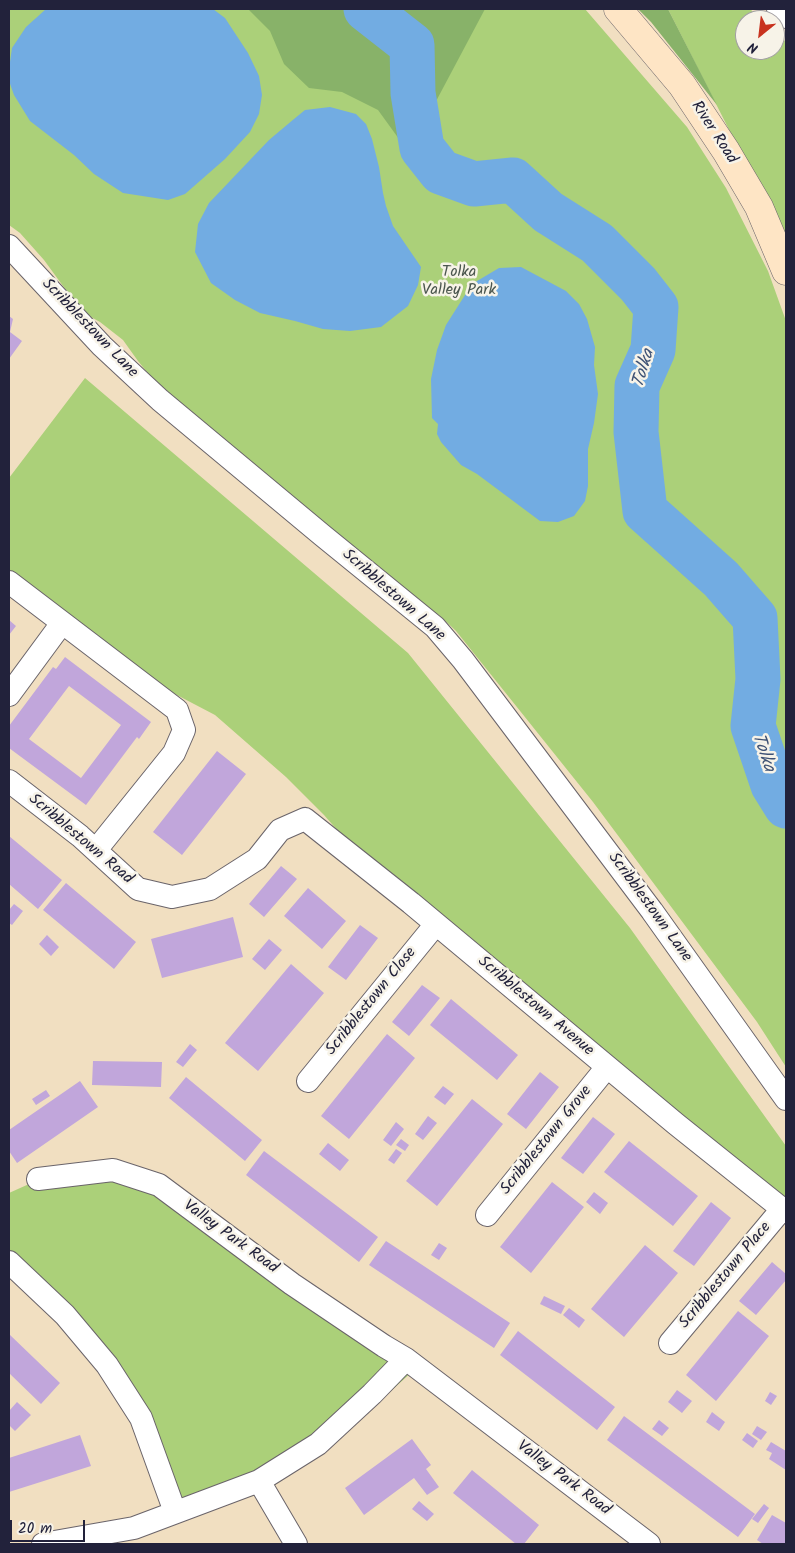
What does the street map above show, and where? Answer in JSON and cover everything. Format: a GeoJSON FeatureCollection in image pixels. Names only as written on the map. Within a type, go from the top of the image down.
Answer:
{"type":"FeatureCollection","features":[{"type":"Feature","properties":{"kind":"main road","name":"River Road"},"geometry":{"type":"LineString","coordinates":[[618,9],[682,86],[726,151],[759,207],[786,271]]}},
{"type":"Feature","properties":{"kind":"street"},"geometry":{"type":"LineString","coordinates":[[778,9],[786,17]]}},
{"type":"Feature","properties":{"kind":"street","name":"Scribblestown Lane"},"geometry":{"type":"LineString","coordinates":[[9,246],[102,346],[160,400],[435,627],[463,660],[652,911],[786,1099]]}},
{"type":"Feature","properties":{"kind":"street"},"geometry":{"type":"LineString","coordinates":[[9,582],[177,710],[184,730],[174,753],[96,850]]}},
{"type":"Feature","properties":{"kind":"street"},"geometry":{"type":"LineString","coordinates":[[9,694],[62,623]]}},
{"type":"Feature","properties":{"kind":"street","name":"Scribblestown Road"},"geometry":{"type":"LineString","coordinates":[[9,781],[80,836],[138,889],[172,898],[210,890],[257,859],[280,830]]}},
{"type":"Feature","properties":{"kind":"street","name":"Scribblestown Avenue"},"geometry":{"type":"LineString","coordinates":[[280,830],[305,819],[436,924],[676,1124],[784,1210]]}},
{"type":"Feature","properties":{"kind":"street","name":"Scribblestown Close"},"geometry":{"type":"LineString","coordinates":[[308,1081],[436,924]]}},
{"type":"Feature","properties":{"kind":"street","name":"Scribblestown Grove"},"geometry":{"type":"LineString","coordinates":[[486,1215],[607,1067]]}},
{"type":"Feature","properties":{"kind":"street","name":"Valley Park Road"},"geometry":{"type":"LineString","coordinates":[[38,1179],[113,1170],[159,1185],[292,1284],[406,1359],[649,1544]]}},
{"type":"Feature","properties":{"kind":"street","name":"Scribblestown Place"},"geometry":{"type":"LineString","coordinates":[[670,1343],[784,1210]]}},
{"type":"Feature","properties":{"kind":"street"},"geometry":{"type":"LineString","coordinates":[[9,1262],[65,1315],[107,1365],[141,1418],[175,1512]]}},
{"type":"Feature","properties":{"kind":"street"},"geometry":{"type":"LineString","coordinates":[[45,1544],[134,1528],[259,1481],[318,1444],[372,1394],[406,1359]]}},
{"type":"Feature","properties":{"kind":"street"},"geometry":{"type":"LineString","coordinates":[[259,1481],[296,1544]]}},
{"type":"Feature","properties":{"kind":"green space","name":"Tolka Valley Park"},"geometry":{"type":"Polygon","coordinates":[[[9,9],[585,9],[687,127],[726,188],[768,271],[786,321],[786,1067],[757,1022],[593,802],[456,631],[439,615],[418,603],[168,398],[123,340],[100,322],[82,312],[44,260],[20,233],[9,225],[9,9]]]}},
{"type":"Feature","properties":{"kind":"green space"},"geometry":{"type":"Polygon","coordinates":[[[248,9],[485,9],[434,105],[399,139],[378,110],[342,92],[309,88],[284,64],[270,31],[248,9]]]}},
{"type":"Feature","properties":{"kind":"green space"},"geometry":{"type":"Polygon","coordinates":[[[638,9],[668,9],[717,105],[651,22],[638,9]]]}},
{"type":"Feature","properties":{"kind":"green space"},"geometry":{"type":"Polygon","coordinates":[[[668,9],[750,9],[735,10],[735,60],[785,60],[786,42],[786,236],[776,214],[758,187],[668,9]]]}},
{"type":"Feature","properties":{"kind":"green space"},"geometry":{"type":"Polygon","coordinates":[[[85,378],[408,653],[630,928],[786,1146],[786,1211],[354,849],[324,815],[286,777],[215,715],[173,693],[9,578],[9,478],[85,378]]]}},
{"type":"Feature","properties":{"kind":"green space"},"geometry":{"type":"Polygon","coordinates":[[[113,1170],[158,1186],[413,1371],[349,1429],[263,1494],[175,1512],[142,1417],[9,1261],[9,1193],[38,1180],[113,1170]]]}},
{"type":"Feature","properties":{"kind":"water"},"geometry":{"type":"Polygon","coordinates":[[[46,9],[213,9],[225,18],[248,53],[259,76],[262,95],[259,114],[250,132],[225,159],[185,194],[168,200],[123,193],[94,174],[74,155],[30,121],[14,95],[9,81],[12,48],[26,27],[46,9]]]}},
{"type":"Feature","properties":{"kind":"water"},"geometry":{"type":"Polygon","coordinates":[[[330,107],[356,114],[366,124],[372,139],[386,206],[393,226],[421,267],[418,285],[408,306],[381,327],[350,331],[323,329],[260,313],[235,300],[211,283],[195,252],[198,224],[209,203],[269,140],[305,110],[330,107]]]}},
{"type":"Feature","properties":{"kind":"water"},"geometry":{"type":"Polygon","coordinates":[[[521,267],[566,291],[579,304],[587,319],[595,347],[594,365],[598,394],[588,449],[588,486],[585,501],[574,516],[558,522],[540,521],[477,474],[461,465],[441,442],[437,434],[438,424],[432,418],[431,379],[437,350],[446,325],[472,284],[499,268],[521,267]]]}},
{"type":"Feature","properties":{"kind":"building"},"geometry":{"type":"Polygon","coordinates":[[[9,316],[13,319],[10,332],[22,341],[9,359],[9,316]]]}},
{"type":"Feature","properties":{"kind":"building"},"geometry":{"type":"Polygon","coordinates":[[[9,620],[16,626],[9,635],[9,620]]]}},
{"type":"Feature","properties":{"kind":"building"},"geometry":{"type":"Polygon","coordinates":[[[65,657],[151,722],[139,739],[137,737],[86,805],[9,748],[9,726],[53,667],[56,669],[65,657]],[[69,686],[29,739],[81,778],[121,725],[69,686]]]}},
{"type":"Feature","properties":{"kind":"building"},"geometry":{"type":"Polygon","coordinates":[[[217,751],[246,774],[182,855],[153,832],[217,751]]]}},
{"type":"Feature","properties":{"kind":"building"},"geometry":{"type":"Polygon","coordinates":[[[9,836],[62,880],[38,909],[9,884],[9,836]]]}},
{"type":"Feature","properties":{"kind":"building"},"geometry":{"type":"Polygon","coordinates":[[[281,866],[297,879],[264,917],[249,904],[281,866]]]}},
{"type":"Feature","properties":{"kind":"building"},"geometry":{"type":"Polygon","coordinates":[[[66,883],[136,942],[114,969],[43,910],[66,883]]]}},
{"type":"Feature","properties":{"kind":"building"},"geometry":{"type":"Polygon","coordinates":[[[308,888],[346,921],[322,949],[284,916],[308,888]]]}},
{"type":"Feature","properties":{"kind":"building"},"geometry":{"type":"Polygon","coordinates":[[[14,904],[23,911],[12,925],[9,923],[9,910],[14,904]]]}},
{"type":"Feature","properties":{"kind":"building"},"geometry":{"type":"Polygon","coordinates":[[[233,917],[243,957],[162,978],[151,939],[233,917]]]}},
{"type":"Feature","properties":{"kind":"building"},"geometry":{"type":"Polygon","coordinates":[[[360,925],[378,938],[346,980],[328,967],[360,925]]]}},
{"type":"Feature","properties":{"kind":"building"},"geometry":{"type":"Polygon","coordinates":[[[47,935],[59,947],[51,956],[39,944],[47,935]]]}},
{"type":"Feature","properties":{"kind":"building"},"geometry":{"type":"Polygon","coordinates":[[[269,939],[282,950],[265,970],[252,959],[269,939]]]}},
{"type":"Feature","properties":{"kind":"building"},"geometry":{"type":"Polygon","coordinates":[[[291,964],[324,993],[258,1071],[225,1043],[291,964]]]}},
{"type":"Feature","properties":{"kind":"building"},"geometry":{"type":"Polygon","coordinates":[[[422,985],[440,998],[409,1036],[392,1022],[422,985]]]}},
{"type":"Feature","properties":{"kind":"building"},"geometry":{"type":"Polygon","coordinates":[[[451,999],[518,1055],[497,1080],[430,1025],[451,999]]]}},
{"type":"Feature","properties":{"kind":"building"},"geometry":{"type":"Polygon","coordinates":[[[387,1034],[415,1058],[349,1139],[321,1116],[387,1034]]]}},
{"type":"Feature","properties":{"kind":"building"},"geometry":{"type":"Polygon","coordinates":[[[190,1044],[197,1050],[183,1067],[176,1062],[190,1044]]]}},
{"type":"Feature","properties":{"kind":"building"},"geometry":{"type":"Polygon","coordinates":[[[93,1061],[162,1062],[161,1087],[92,1085],[93,1061]]]}},
{"type":"Feature","properties":{"kind":"building"},"geometry":{"type":"Polygon","coordinates":[[[540,1072],[559,1087],[526,1129],[507,1114],[540,1072]]]}},
{"type":"Feature","properties":{"kind":"building"},"geometry":{"type":"Polygon","coordinates":[[[186,1077],[262,1140],[245,1161],[169,1098],[186,1077]]]}},
{"type":"Feature","properties":{"kind":"building"},"geometry":{"type":"Polygon","coordinates":[[[80,1081],[98,1107],[17,1163],[9,1151],[9,1130],[80,1081]]]}},
{"type":"Feature","properties":{"kind":"building"},"geometry":{"type":"Polygon","coordinates":[[[443,1086],[454,1094],[445,1105],[434,1097],[443,1086]]]}},
{"type":"Feature","properties":{"kind":"building"},"geometry":{"type":"Polygon","coordinates":[[[46,1090],[50,1096],[36,1105],[32,1099],[46,1090]]]}},
{"type":"Feature","properties":{"kind":"building"},"geometry":{"type":"Polygon","coordinates":[[[472,1099],[503,1124],[437,1206],[406,1181],[472,1099]]]}},
{"type":"Feature","properties":{"kind":"building"},"geometry":{"type":"Polygon","coordinates":[[[428,1116],[437,1123],[423,1140],[415,1134],[428,1116]]]}},
{"type":"Feature","properties":{"kind":"building"},"geometry":{"type":"Polygon","coordinates":[[[593,1117],[615,1134],[583,1174],[561,1158],[593,1117]]]}},
{"type":"Feature","properties":{"kind":"building"},"geometry":{"type":"Polygon","coordinates":[[[396,1122],[404,1129],[391,1146],[383,1140],[396,1122]]]}},
{"type":"Feature","properties":{"kind":"building"},"geometry":{"type":"Polygon","coordinates":[[[401,1139],[409,1145],[405,1151],[396,1145],[401,1139]]]}},
{"type":"Feature","properties":{"kind":"building"},"geometry":{"type":"Polygon","coordinates":[[[629,1141],[698,1196],[673,1226],[604,1172],[629,1141]]]}},
{"type":"Feature","properties":{"kind":"building"},"geometry":{"type":"Polygon","coordinates":[[[328,1143],[349,1160],[340,1171],[319,1154],[328,1143]]]}},
{"type":"Feature","properties":{"kind":"building"},"geometry":{"type":"Polygon","coordinates":[[[396,1149],[402,1153],[394,1164],[388,1160],[396,1149]]]}},
{"type":"Feature","properties":{"kind":"building"},"geometry":{"type":"Polygon","coordinates":[[[264,1151],[378,1237],[359,1262],[246,1175],[264,1151]]]}},
{"type":"Feature","properties":{"kind":"building"},"geometry":{"type":"Polygon","coordinates":[[[552,1182],[584,1207],[531,1273],[500,1247],[552,1182]]]}},
{"type":"Feature","properties":{"kind":"building"},"geometry":{"type":"Polygon","coordinates":[[[594,1192],[608,1203],[600,1214],[586,1202],[594,1192]]]}},
{"type":"Feature","properties":{"kind":"building"},"geometry":{"type":"Polygon","coordinates":[[[711,1202],[731,1218],[694,1266],[673,1251],[711,1202]]]}},
{"type":"Feature","properties":{"kind":"building"},"geometry":{"type":"Polygon","coordinates":[[[386,1241],[510,1323],[494,1348],[369,1265],[386,1241]]]}},
{"type":"Feature","properties":{"kind":"building"},"geometry":{"type":"Polygon","coordinates":[[[439,1243],[447,1248],[439,1260],[431,1255],[439,1243]]]}},
{"type":"Feature","properties":{"kind":"building"},"geometry":{"type":"Polygon","coordinates":[[[645,1245],[678,1273],[624,1337],[591,1309],[645,1245]]]}},
{"type":"Feature","properties":{"kind":"building"},"geometry":{"type":"Polygon","coordinates":[[[772,1262],[786,1274],[786,1280],[756,1315],[739,1301],[772,1262]]]}},
{"type":"Feature","properties":{"kind":"building"},"geometry":{"type":"Polygon","coordinates":[[[544,1296],[565,1306],[561,1314],[540,1304],[544,1296]]]}},
{"type":"Feature","properties":{"kind":"building"},"geometry":{"type":"Polygon","coordinates":[[[569,1308],[585,1320],[579,1328],[563,1315],[569,1308]]]}},
{"type":"Feature","properties":{"kind":"building"},"geometry":{"type":"Polygon","coordinates":[[[738,1311],[769,1336],[716,1401],[686,1375],[738,1311]]]}},
{"type":"Feature","properties":{"kind":"building"},"geometry":{"type":"Polygon","coordinates":[[[518,1331],[615,1407],[597,1430],[500,1355],[518,1331]]]}},
{"type":"Feature","properties":{"kind":"building"},"geometry":{"type":"Polygon","coordinates":[[[9,1334],[60,1383],[41,1404],[9,1373],[9,1334]]]}},
{"type":"Feature","properties":{"kind":"building"},"geometry":{"type":"Polygon","coordinates":[[[677,1390],[692,1401],[682,1413],[668,1402],[677,1390]]]}},
{"type":"Feature","properties":{"kind":"building"},"geometry":{"type":"Polygon","coordinates":[[[770,1392],[777,1396],[771,1405],[765,1401],[770,1392]]]}},
{"type":"Feature","properties":{"kind":"building"},"geometry":{"type":"Polygon","coordinates":[[[17,1402],[31,1415],[15,1431],[9,1425],[9,1411],[17,1402]]]}},
{"type":"Feature","properties":{"kind":"building"},"geometry":{"type":"Polygon","coordinates":[[[712,1412],[725,1422],[719,1431],[706,1422],[712,1412]]]}},
{"type":"Feature","properties":{"kind":"building"},"geometry":{"type":"Polygon","coordinates":[[[624,1416],[755,1514],[738,1537],[607,1440],[624,1416]]]}},
{"type":"Feature","properties":{"kind":"building"},"geometry":{"type":"Polygon","coordinates":[[[659,1420],[669,1428],[662,1436],[652,1429],[659,1420]]]}},
{"type":"Feature","properties":{"kind":"building"},"geometry":{"type":"Polygon","coordinates":[[[757,1426],[767,1432],[761,1440],[752,1434],[757,1426]]]}},
{"type":"Feature","properties":{"kind":"building"},"geometry":{"type":"Polygon","coordinates":[[[747,1433],[758,1441],[753,1448],[742,1440],[747,1433]]]}},
{"type":"Feature","properties":{"kind":"building"},"geometry":{"type":"Polygon","coordinates":[[[80,1435],[91,1466],[9,1492],[9,1458],[80,1435]]]}},
{"type":"Feature","properties":{"kind":"building"},"geometry":{"type":"Polygon","coordinates":[[[412,1439],[431,1465],[426,1469],[439,1487],[427,1495],[414,1478],[364,1515],[345,1488],[412,1439]]]}},
{"type":"Feature","properties":{"kind":"building"},"geometry":{"type":"Polygon","coordinates":[[[771,1442],[786,1451],[786,1470],[769,1459],[772,1453],[766,1450],[771,1442]]]}},
{"type":"Feature","properties":{"kind":"building"},"geometry":{"type":"Polygon","coordinates":[[[472,1470],[539,1525],[524,1544],[516,1544],[453,1493],[472,1470]]]}},
{"type":"Feature","properties":{"kind":"building"},"geometry":{"type":"Polygon","coordinates":[[[419,1501],[434,1514],[427,1521],[412,1509],[419,1501]]]}},
{"type":"Feature","properties":{"kind":"building"},"geometry":{"type":"Polygon","coordinates":[[[764,1504],[769,1508],[758,1523],[752,1519],[764,1504]]]}},
{"type":"Feature","properties":{"kind":"building"},"geometry":{"type":"Polygon","coordinates":[[[772,1515],[786,1523],[786,1544],[763,1544],[757,1540],[772,1515]]]}},
{"type":"Feature","properties":{"kind":"waterway","name":"Tolka"},"geometry":{"type":"LineString","coordinates":[[366,9],[412,45],[413,93],[422,148],[441,172],[474,184],[513,180],[548,212],[597,243],[638,284],[656,307],[653,350],[637,386],[636,432],[645,511],[721,579],[755,618],[758,679],[753,726],[773,785],[786,806]]}}]}
